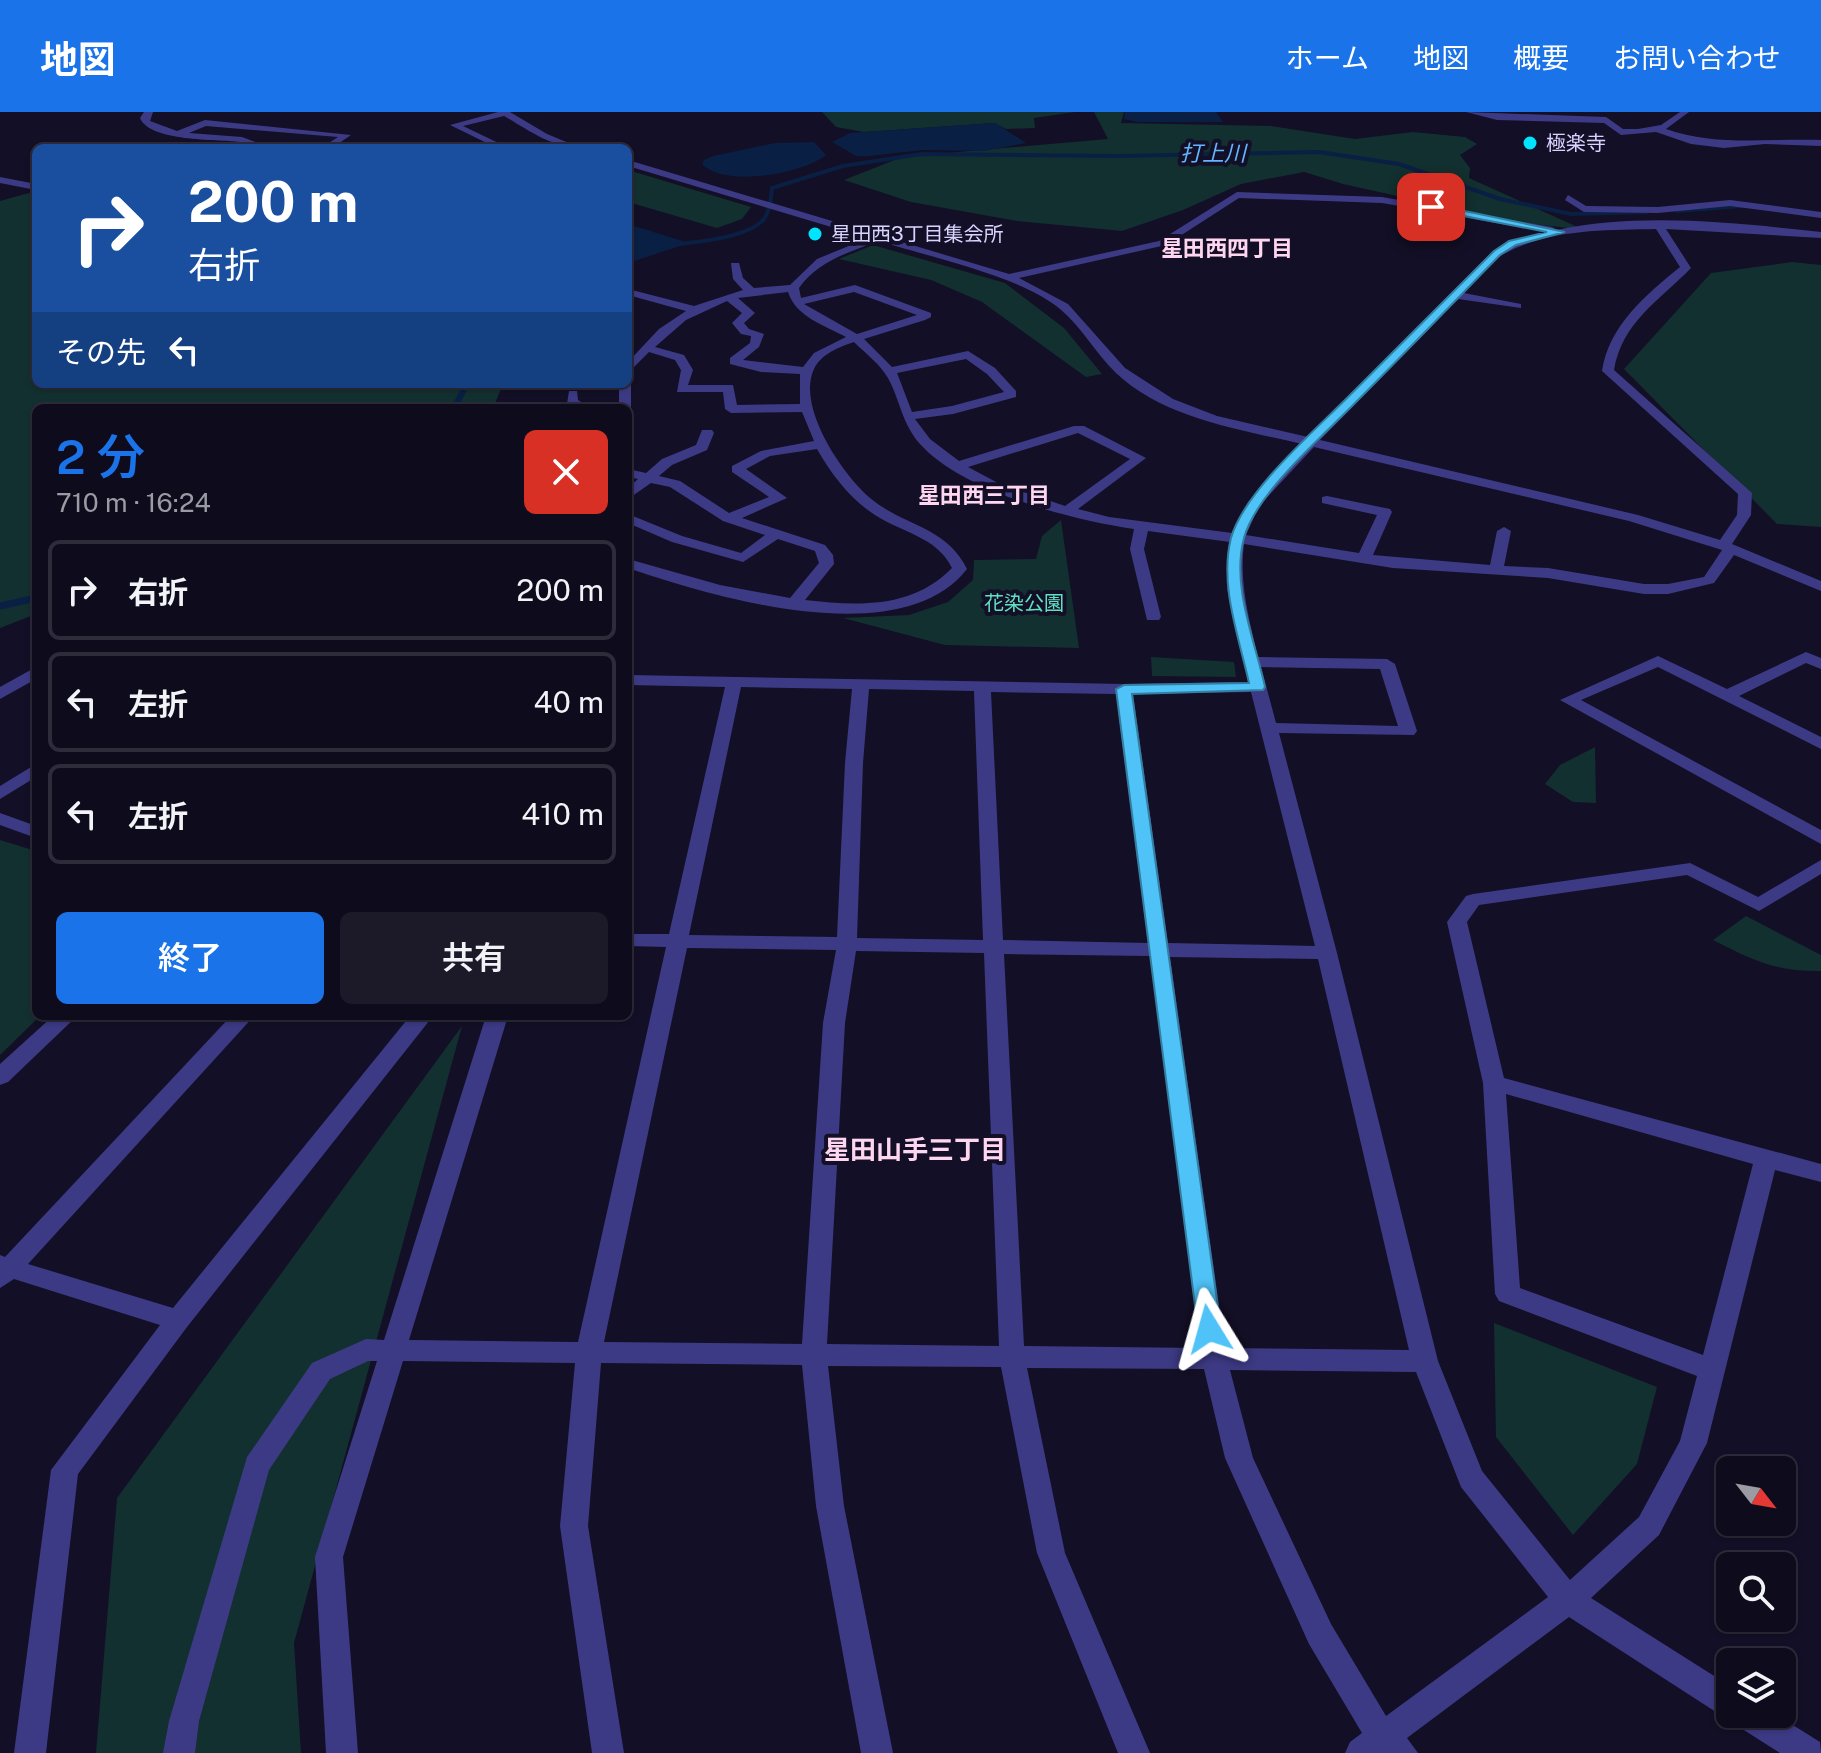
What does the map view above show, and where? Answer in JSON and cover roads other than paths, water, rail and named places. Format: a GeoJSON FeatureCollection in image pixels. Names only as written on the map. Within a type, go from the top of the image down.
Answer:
{"type":"FeatureCollection","features":[{"type":"Feature","properties":{"kind":"street"},"geometry":{"type":"LineString","coordinates":[[149,112],[144,118],[146,123],[177,134],[231,144],[255,144]]}},
{"type":"Feature","properties":{"kind":"street"},"geometry":{"type":"LineString","coordinates":[[495,144],[454,125],[505,112],[565,144]]}},
{"type":"Feature","properties":{"kind":"street"},"geometry":{"type":"LineString","coordinates":[[1470,112],[1497,117],[1606,120],[1621,132],[1657,129],[1672,123],[1685,112]]}},
{"type":"Feature","properties":{"kind":"street"},"geometry":{"type":"LineString","coordinates":[[177,134],[205,123],[347,135],[332,144]]}},
{"type":"Feature","properties":{"kind":"street"},"geometry":{"type":"LineString","coordinates":[[1657,129],[1691,141],[1724,145],[1765,141],[1821,143]]}},
{"type":"Feature","properties":{"kind":"street"},"geometry":{"type":"LineString","coordinates":[[1765,141],[1771,133],[1797,130]]}},
{"type":"Feature","properties":{"kind":"street"},"geometry":{"type":"LineString","coordinates":[[632,164],[1009,277],[1064,306],[1121,371],[1169,402],[1213,419],[1633,518],[1727,546],[1821,586]]}},
{"type":"Feature","properties":{"kind":"street"},"geometry":{"type":"LineString","coordinates":[[0,180],[32,186]]}},
{"type":"Feature","properties":{"kind":"street"},"geometry":{"type":"LineString","coordinates":[[1009,277],[1162,243],[1237,195],[1382,200],[1561,232]]}},
{"type":"Feature","properties":{"kind":"street"},"geometry":{"type":"LineString","coordinates":[[1568,198],[1584,209],[1658,210],[1730,203],[1821,215]]}},
{"type":"Feature","properties":{"kind":"street"},"geometry":{"type":"LineString","coordinates":[[881,237],[817,262],[801,274],[795,295],[804,310],[869,347],[889,371],[907,416],[925,442],[957,466],[993,486],[1067,511],[1142,526],[1238,537],[1393,564],[1548,573],[1644,589],[1668,589],[1709,580],[1748,505],[1745,493],[1608,371],[1608,357],[1641,306],[1686,268],[1660,227]]}},
{"type":"Feature","properties":{"kind":"street"},"geometry":{"type":"LineString","coordinates":[[1716,1694],[1568,1600],[1471,1478],[1425,1361],[1327,953],[1252,662],[1235,589],[1234,565],[1238,537],[1253,505],[1455,295],[1497,253],[1512,243],[1561,232],[1660,227],[1744,228],[1821,235]]}},
{"type":"Feature","properties":{"kind":"street"},"geometry":{"type":"LineString","coordinates":[[735,265],[738,279],[751,292]]}},
{"type":"Feature","properties":{"kind":"street"},"geometry":{"type":"LineString","coordinates":[[632,564],[680,581],[795,602],[861,608],[888,607],[935,591],[960,569],[953,551],[930,536],[892,519],[851,489],[822,444],[804,400],[805,371],[811,361],[830,346],[927,315],[855,288],[795,295],[751,292],[693,309],[668,324],[639,351]]}},
{"type":"Feature","properties":{"kind":"street"},"geometry":{"type":"LineString","coordinates":[[632,293],[693,309]]}},
{"type":"Feature","properties":{"kind":"street"},"geometry":{"type":"LineString","coordinates":[[1455,295],[1517,306]]}},
{"type":"Feature","properties":{"kind":"street"},"geometry":{"type":"LineString","coordinates":[[730,297],[749,313],[738,323],[745,332],[758,334],[755,344],[734,361],[761,368],[805,371]]}},
{"type":"Feature","properties":{"kind":"street"},"geometry":{"type":"LineString","coordinates":[[639,351],[680,358],[687,370],[681,389],[729,388],[731,409],[806,408]]}},
{"type":"Feature","properties":{"kind":"street"},"geometry":{"type":"LineString","coordinates":[[889,371],[968,355],[991,371],[1012,394],[953,410],[907,416]]}},
{"type":"Feature","properties":{"kind":"street"},"geometry":{"type":"LineString","coordinates":[[573,394],[571,401],[577,404]]}},
{"type":"Feature","properties":{"kind":"street"},"geometry":{"type":"LineString","coordinates":[[957,466],[1079,429],[1139,458],[1067,511]]}},
{"type":"Feature","properties":{"kind":"street"},"geometry":{"type":"LineString","coordinates":[[632,492],[667,462],[702,447],[707,433]]}},
{"type":"Feature","properties":{"kind":"street"},"geometry":{"type":"LineString","coordinates":[[728,518],[780,498],[737,469],[743,464],[782,450],[822,444]]}},
{"type":"Feature","properties":{"kind":"street"},"geometry":{"type":"LineString","coordinates":[[632,474],[675,484],[728,518],[811,543],[826,555],[827,564],[795,602]]}},
{"type":"Feature","properties":{"kind":"street"},"geometry":{"type":"LineString","coordinates":[[1327,500],[1385,512],[1364,558]]}},
{"type":"Feature","properties":{"kind":"street"},"geometry":{"type":"LineString","coordinates":[[632,520],[677,539],[743,558],[777,533]]}},
{"type":"Feature","properties":{"kind":"street"},"geometry":{"type":"LineString","coordinates":[[1142,526],[1137,549],[1153,617]]}},
{"type":"Feature","properties":{"kind":"street"},"geometry":{"type":"LineString","coordinates":[[1496,570],[1504,531]]}},
{"type":"Feature","properties":{"kind":"street"},"geometry":{"type":"LineString","coordinates":[[1726,696],[1806,657],[1821,664]]}},
{"type":"Feature","properties":{"kind":"street"},"geometry":{"type":"LineString","coordinates":[[1821,744],[1658,661],[1568,700],[1821,838]]}},
{"type":"Feature","properties":{"kind":"street"},"geometry":{"type":"LineString","coordinates":[[1252,662],[1387,664],[1408,731],[1268,728]]}},
{"type":"Feature","properties":{"kind":"street"},"geometry":{"type":"LineString","coordinates":[[0,694],[32,674]]}},
{"type":"Feature","properties":{"kind":"street"},"geometry":{"type":"LineString","coordinates":[[0,676],[19,682]]}},
{"type":"Feature","properties":{"kind":"street"},"geometry":{"type":"LineString","coordinates":[[632,680],[1124,689],[1258,687]]}},
{"type":"Feature","properties":{"kind":"street"},"geometry":{"type":"LineString","coordinates":[[608,1753],[574,1526],[589,1351],[734,682]]}},
{"type":"Feature","properties":{"kind":"street"},"geometry":{"type":"LineString","coordinates":[[861,684],[854,763],[847,944],[834,1023],[814,1354],[830,1506],[877,1753]]}},
{"type":"Feature","properties":{"kind":"street"},"geometry":{"type":"LineString","coordinates":[[982,687],[1012,1357],[1051,1553],[1134,1753]]}},
{"type":"Feature","properties":{"kind":"street"},"geometry":{"type":"LineString","coordinates":[[1124,689],[1214,1359],[1245,1471],[1320,1634],[1381,1737],[1402,1753]]}},
{"type":"Feature","properties":{"kind":"street"},"geometry":{"type":"LineString","coordinates":[[0,794],[32,772]]}},
{"type":"Feature","properties":{"kind":"street"},"geometry":{"type":"LineString","coordinates":[[0,819],[32,831]]}},
{"type":"Feature","properties":{"kind":"street"},"geometry":{"type":"LineString","coordinates":[[1712,1370],[1508,1294],[1494,1083],[1457,922],[1473,900],[1690,869],[1759,905],[1821,866]]}},
{"type":"Feature","properties":{"kind":"street"},"geometry":{"type":"LineString","coordinates":[[632,940],[1327,953]]}},
{"type":"Feature","properties":{"kind":"street"},"geometry":{"type":"LineString","coordinates":[[0,1077],[62,1020]]}},
{"type":"Feature","properties":{"kind":"street"},"geometry":{"type":"LineString","coordinates":[[178,1320],[3,1270],[239,1020]]}},
{"type":"Feature","properties":{"kind":"street"},"geometry":{"type":"LineString","coordinates":[[30,1753],[65,1470],[178,1320],[419,1020]]}},
{"type":"Feature","properties":{"kind":"street"},"geometry":{"type":"LineString","coordinates":[[342,1753],[329,1557],[496,1020]]}},
{"type":"Feature","properties":{"kind":"street"},"geometry":{"type":"LineString","coordinates":[[1494,1083],[1821,1173]]}},
{"type":"Feature","properties":{"kind":"street"},"geometry":{"type":"LineString","coordinates":[[1361,1753],[1568,1600],[1649,1526],[1693,1443],[1766,1159]]}},
{"type":"Feature","properties":{"kind":"street"},"geometry":{"type":"LineString","coordinates":[[179,1753],[184,1721],[257,1466],[321,1371],[366,1350],[1425,1361]]}},
{"type":"Feature","properties":{"kind":"street"},"geometry":{"type":"LineString","coordinates":[[1769,1728],[1809,1753]]}},
{"type":"Feature","properties":{"kind":"water"},"geometry":{"type":"Polygon","coordinates":[[[1125,112],[1216,112],[1223,122],[1137,122],[1124,119],[1125,112]]]}},
{"type":"Feature","properties":{"kind":"water"},"geometry":{"type":"Polygon","coordinates":[[[995,123],[1026,143],[985,151],[923,150],[856,156],[832,142],[850,133],[995,123]]]}},
{"type":"Feature","properties":{"kind":"water"},"geometry":{"type":"Polygon","coordinates":[[[814,142],[826,155],[782,173],[745,177],[727,175],[702,164],[713,156],[775,143],[814,142]]]}},
{"type":"Feature","properties":{"kind":"water"},"geometry":{"type":"Polygon","coordinates":[[[632,225],[689,243],[632,262],[632,225]]]}},
{"type":"Feature","properties":{"kind":"waterway","name":"打上川"},"geometry":{"type":"LineString","coordinates":[[679,244],[724,237],[757,225],[768,212],[772,188],[843,166],[921,154],[1119,156],[1319,152],[1399,164],[1500,199],[1571,214],[1646,212]]}},
{"type":"Feature","properties":{"kind":"waterway","name":"打上川"},"geometry":{"type":"LineString","coordinates":[[1677,211],[1742,206]]}},
{"type":"Feature","properties":{"kind":"waterway","name":"打上川"},"geometry":{"type":"LineString","coordinates":[[456,404],[465,388]]}},
{"type":"Feature","properties":{"kind":"waterway","name":"打上川"},"geometry":{"type":"LineString","coordinates":[[0,606],[32,599]]}},
{"type":"Feature","properties":{"kind":"place","name":"極楽寺"},"geometry":{"type":"Point","coordinates":[1530,143]}},
{"type":"Feature","properties":{"kind":"place","name":"星田西3丁目集会所"},"geometry":{"type":"Point","coordinates":[815,234]}},
{"type":"Feature","properties":{"kind":"district","name":"星田西四丁目"},"geometry":{"type":"Point","coordinates":[1227,248]}},
{"type":"Feature","properties":{"kind":"district","name":"星田西三丁目"},"geometry":{"type":"Point","coordinates":[984,495]}},
{"type":"Feature","properties":{"kind":"district","name":"星田山手三丁目"},"geometry":{"type":"Point","coordinates":[915,1149]}},
{"type":"Feature","properties":{"kind":"park label","name":"花染公園"},"geometry":{"type":"Point","coordinates":[1024,603]}}]}
